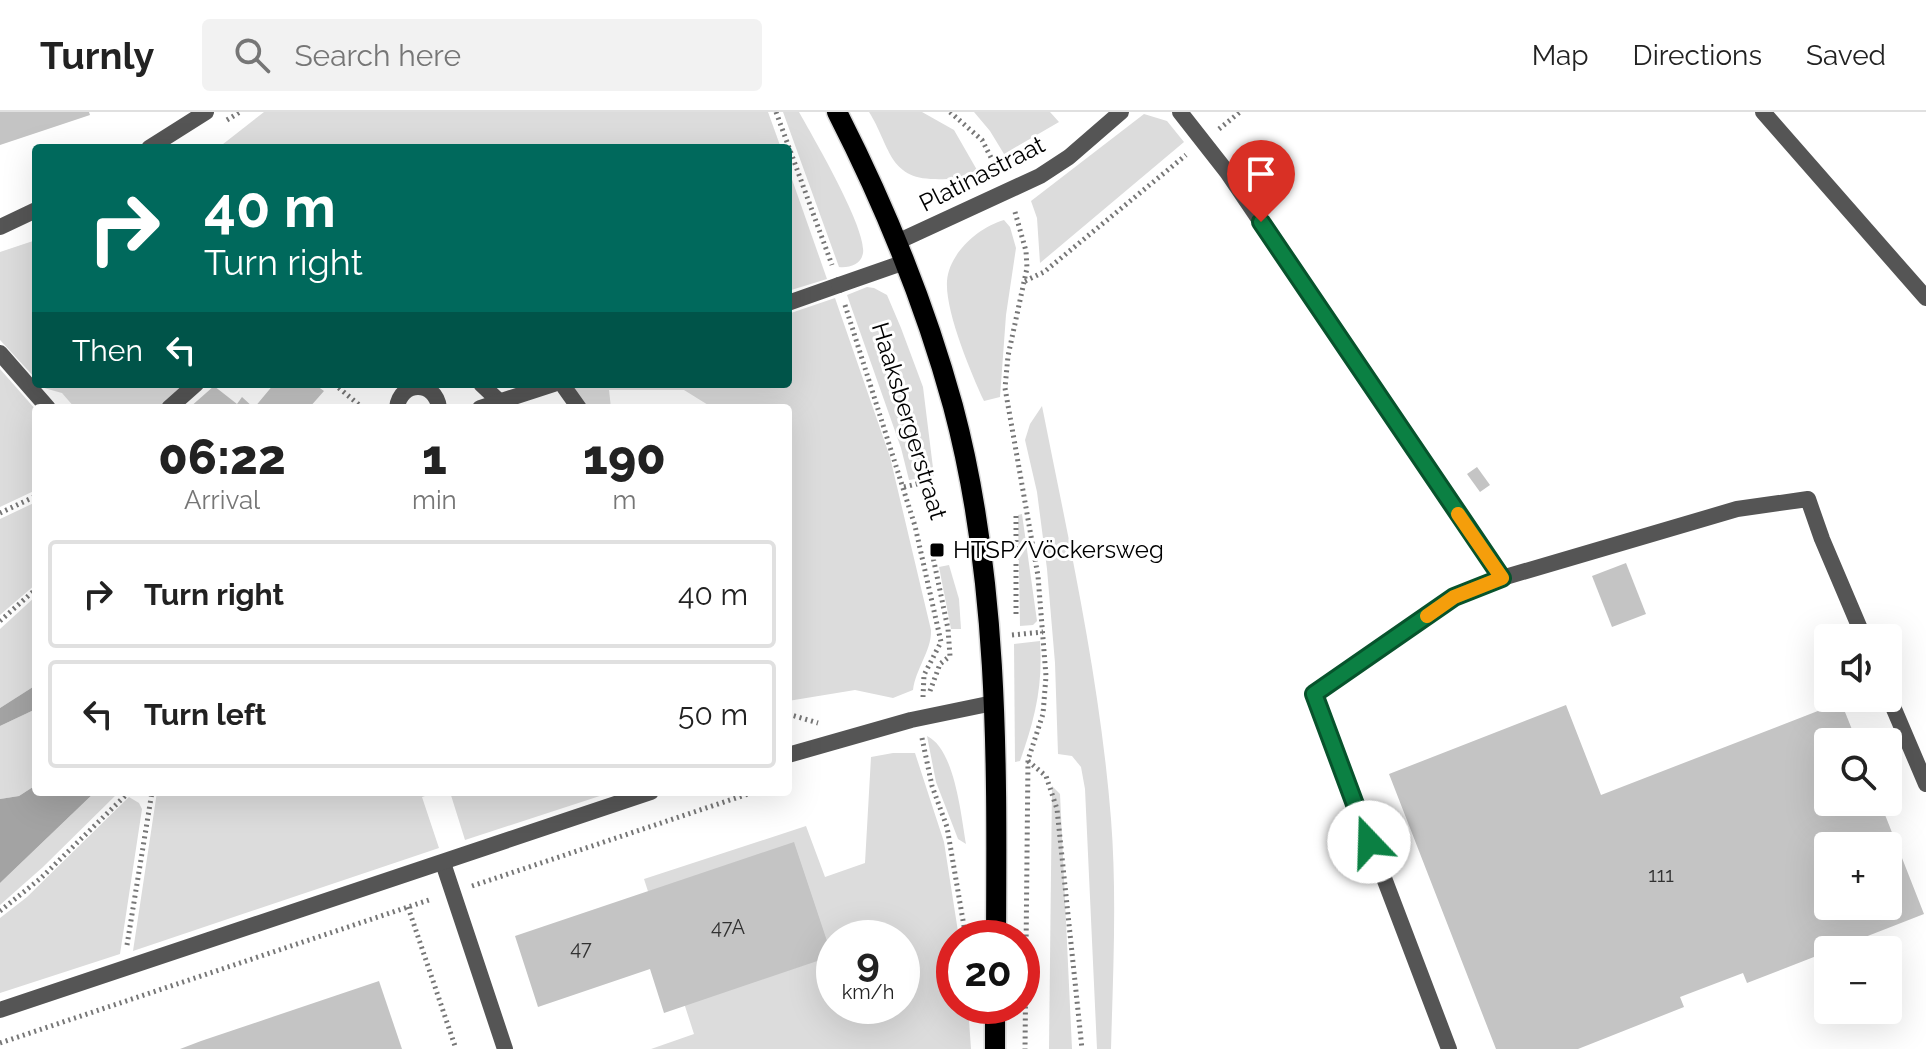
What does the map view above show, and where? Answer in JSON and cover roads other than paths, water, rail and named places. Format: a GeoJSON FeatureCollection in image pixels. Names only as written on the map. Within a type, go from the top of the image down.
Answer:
{"type":"FeatureCollection","features":[{"type":"Feature","properties":{"kind":"main road","name":"Haaksbergerstraat"},"geometry":{"type":"LineString","coordinates":[[837,112],[905,262],[953,407],[969,482],[986,596],[993,703],[996,920]]}},
{"type":"Feature","properties":{"kind":"main road"},"geometry":{"type":"LineString","coordinates":[[995,1024],[995,1049]]}},
{"type":"Feature","properties":{"kind":"street"},"geometry":{"type":"LineString","coordinates":[[155,144],[206,112]]}},
{"type":"Feature","properties":{"kind":"street","name":"Platinastraat"},"geometry":{"type":"LineString","coordinates":[[897,242],[1040,176],[1069,157],[1121,112]]}},
{"type":"Feature","properties":{"kind":"street"},"geometry":{"type":"LineString","coordinates":[[1180,112],[1227,172],[1502,578]]}},
{"type":"Feature","properties":{"kind":"street"},"geometry":{"type":"LineString","coordinates":[[1763,112],[1926,298]]}},
{"type":"Feature","properties":{"kind":"street"},"geometry":{"type":"LineString","coordinates":[[0,227],[32,212]]}},
{"type":"Feature","properties":{"kind":"street"},"geometry":{"type":"LineString","coordinates":[[792,302],[905,262]]}},
{"type":"Feature","properties":{"kind":"street"},"geometry":{"type":"LineString","coordinates":[[0,353],[45,404]]}},
{"type":"Feature","properties":{"kind":"street"},"geometry":{"type":"LineString","coordinates":[[174,404],[192,388]]}},
{"type":"Feature","properties":{"kind":"street"},"geometry":{"type":"LineString","coordinates":[[399,404],[405,391],[413,388]]}},
{"type":"Feature","properties":{"kind":"street"},"geometry":{"type":"LineString","coordinates":[[424,388],[431,390],[440,404]]}},
{"type":"Feature","properties":{"kind":"street"},"geometry":{"type":"LineString","coordinates":[[485,388],[499,401]]}},
{"type":"Feature","properties":{"kind":"street"},"geometry":{"type":"LineString","coordinates":[[491,404],[541,388]]}},
{"type":"Feature","properties":{"kind":"street"},"geometry":{"type":"LineString","coordinates":[[1449,1049],[1314,694],[1454,597],[1502,578],[1737,509],[1808,499],[1858,624]]}},
{"type":"Feature","properties":{"kind":"street"},"geometry":{"type":"LineString","coordinates":[[792,754],[921,718],[993,703]]}},
{"type":"Feature","properties":{"kind":"street"},"geometry":{"type":"LineString","coordinates":[[1895,712],[1926,784]]}},
{"type":"Feature","properties":{"kind":"street"},"geometry":{"type":"LineString","coordinates":[[0,1010],[639,796]]}},
{"type":"Feature","properties":{"kind":"street"},"geometry":{"type":"LineString","coordinates":[[443,863],[505,1049]]}},
{"type":"Feature","properties":{"kind":"place","name":"HTSP/Vöckersweg"},"geometry":{"type":"Point","coordinates":[937,550]}}]}
